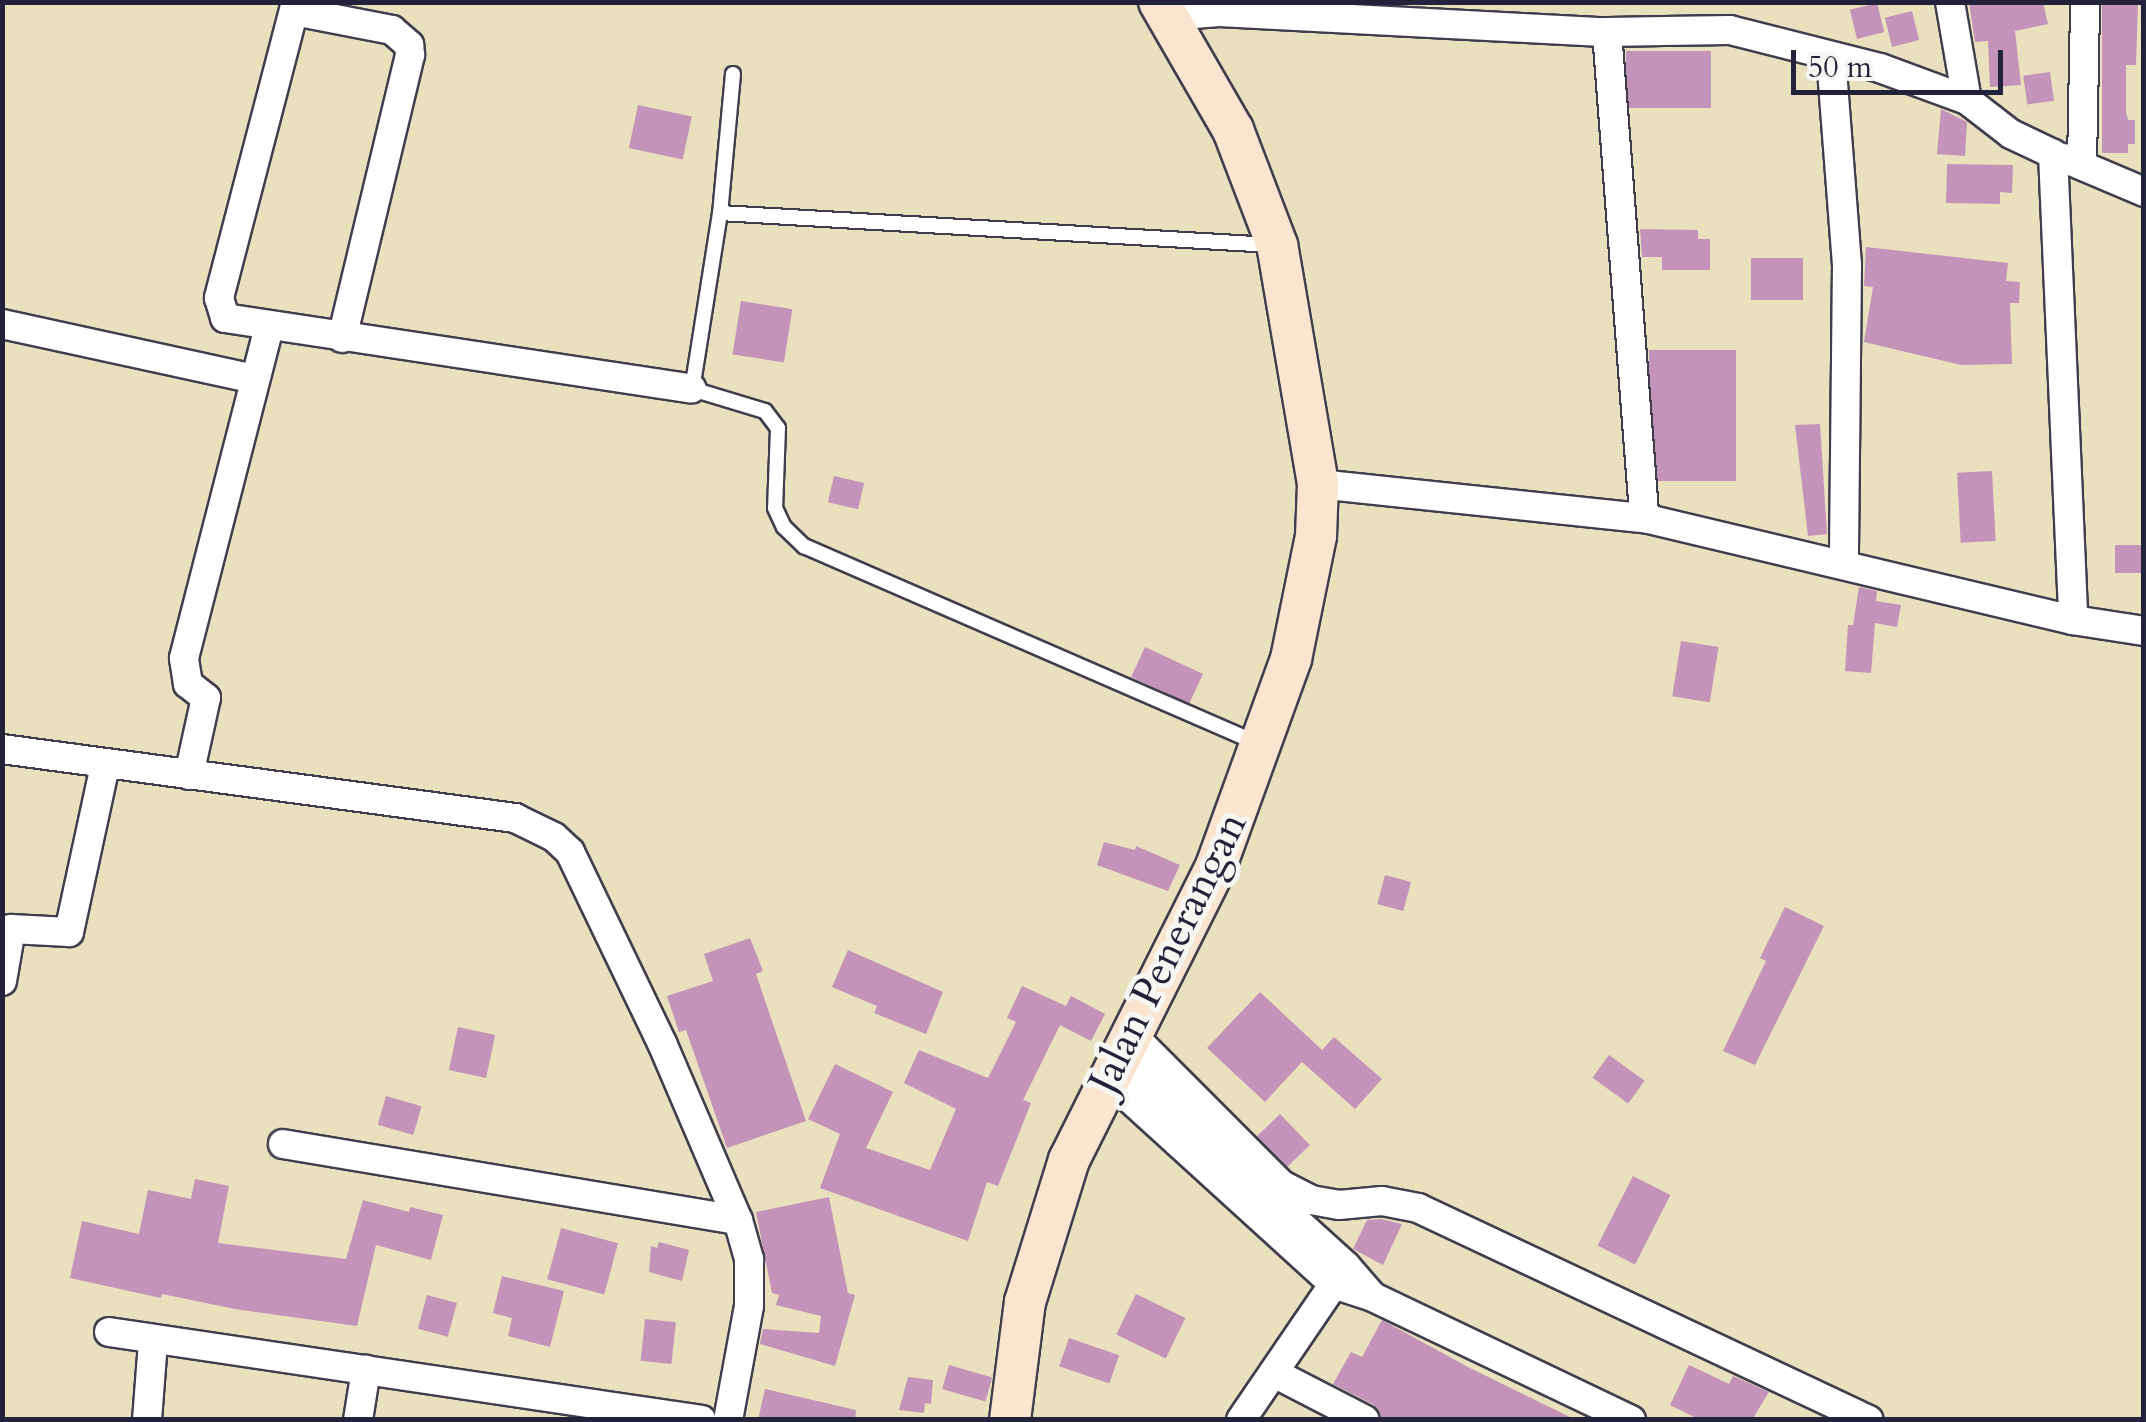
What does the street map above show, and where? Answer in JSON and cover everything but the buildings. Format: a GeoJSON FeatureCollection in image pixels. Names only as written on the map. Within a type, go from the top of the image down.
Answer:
{"type":"FeatureCollection","features":[{"type":"Feature","properties":{"kind":"street"},"geometry":{"type":"LineString","coordinates":[[1950,2],[1967,100]]}},
{"type":"Feature","properties":{"kind":"street"},"geometry":{"type":"LineString","coordinates":[[2082,164],[2085,2]]}},
{"type":"Feature","properties":{"kind":"street"},"geometry":{"type":"LineString","coordinates":[[342,338],[410,56],[408,45],[392,30],[295,7],[218,306],[225,318],[342,338],[692,388]]}},
{"type":"Feature","properties":{"kind":"street"},"geometry":{"type":"LineString","coordinates":[[1164,9],[1606,32],[1730,30],[1880,68],[1967,100],[2011,134],[2144,192]]}},
{"type":"Feature","properties":{"kind":"street","name":"Jalan Penerangan"},"geometry":{"type":"LineString","coordinates":[[1010,1420],[1025,1302],[1069,1160],[1118,1056],[1216,869],[1291,659],[1310,578],[1318,484],[1276,246],[1233,130],[1164,9]]}},
{"type":"Feature","properties":{"kind":"street"},"geometry":{"type":"LineString","coordinates":[[1606,32],[1644,518]]}},
{"type":"Feature","properties":{"kind":"street"},"geometry":{"type":"LineString","coordinates":[[1831,57],[1846,264],[1844,562]]}},
{"type":"Feature","properties":{"kind":"street"},"geometry":{"type":"LineString","coordinates":[[2053,154],[2073,620]]}},
{"type":"Feature","properties":{"kind":"street"},"geometry":{"type":"LineString","coordinates":[[2,324],[256,378]]}},
{"type":"Feature","properties":{"kind":"street"},"geometry":{"type":"LineString","coordinates":[[188,774],[206,698],[188,684],[184,658],[269,327]]}},
{"type":"Feature","properties":{"kind":"street"},"geometry":{"type":"LineString","coordinates":[[1318,484],[1644,518],[1844,562],[2073,620],[2144,631]]}},
{"type":"Feature","properties":{"kind":"street"},"geometry":{"type":"LineString","coordinates":[[2,749],[514,818],[554,837],[570,852],[654,1026],[738,1220],[749,1259],[749,1306],[728,1420]]}},
{"type":"Feature","properties":{"kind":"street"},"geometry":{"type":"LineString","coordinates":[[2,981],[11,930],[23,926],[69,932],[105,765]]}},
{"type":"Feature","properties":{"kind":"street"},"geometry":{"type":"LineString","coordinates":[[1118,1056],[1243,1188],[1340,1275],[1373,1297],[1631,1420]]}},
{"type":"Feature","properties":{"kind":"street"},"geometry":{"type":"LineString","coordinates":[[1118,1056],[1282,1185],[1311,1200],[1339,1206],[1382,1201],[1418,1208],[1869,1420]]}},
{"type":"Feature","properties":{"kind":"street"},"geometry":{"type":"LineString","coordinates":[[283,1144],[738,1220]]}},
{"type":"Feature","properties":{"kind":"street"},"geometry":{"type":"LineString","coordinates":[[1241,1420],[1340,1275]]}},
{"type":"Feature","properties":{"kind":"street"},"geometry":{"type":"LineString","coordinates":[[109,1332],[154,1342],[702,1420]]}},
{"type":"Feature","properties":{"kind":"street"},"geometry":{"type":"LineString","coordinates":[[148,1420],[154,1342]]}},
{"type":"Feature","properties":{"kind":"street"},"geometry":{"type":"LineString","coordinates":[[358,1420],[366,1370]]}},
{"type":"Feature","properties":{"kind":"street"},"geometry":{"type":"LineString","coordinates":[[1274,1373],[1365,1420]]}},
{"type":"Feature","properties":{"kind":"lane"},"geometry":{"type":"LineString","coordinates":[[733,74],[720,213],[692,388],[764,411],[778,428],[775,508],[784,527],[804,546],[1263,745]]}},
{"type":"Feature","properties":{"kind":"lane"},"geometry":{"type":"LineString","coordinates":[[720,213],[1276,246]]}}]}
